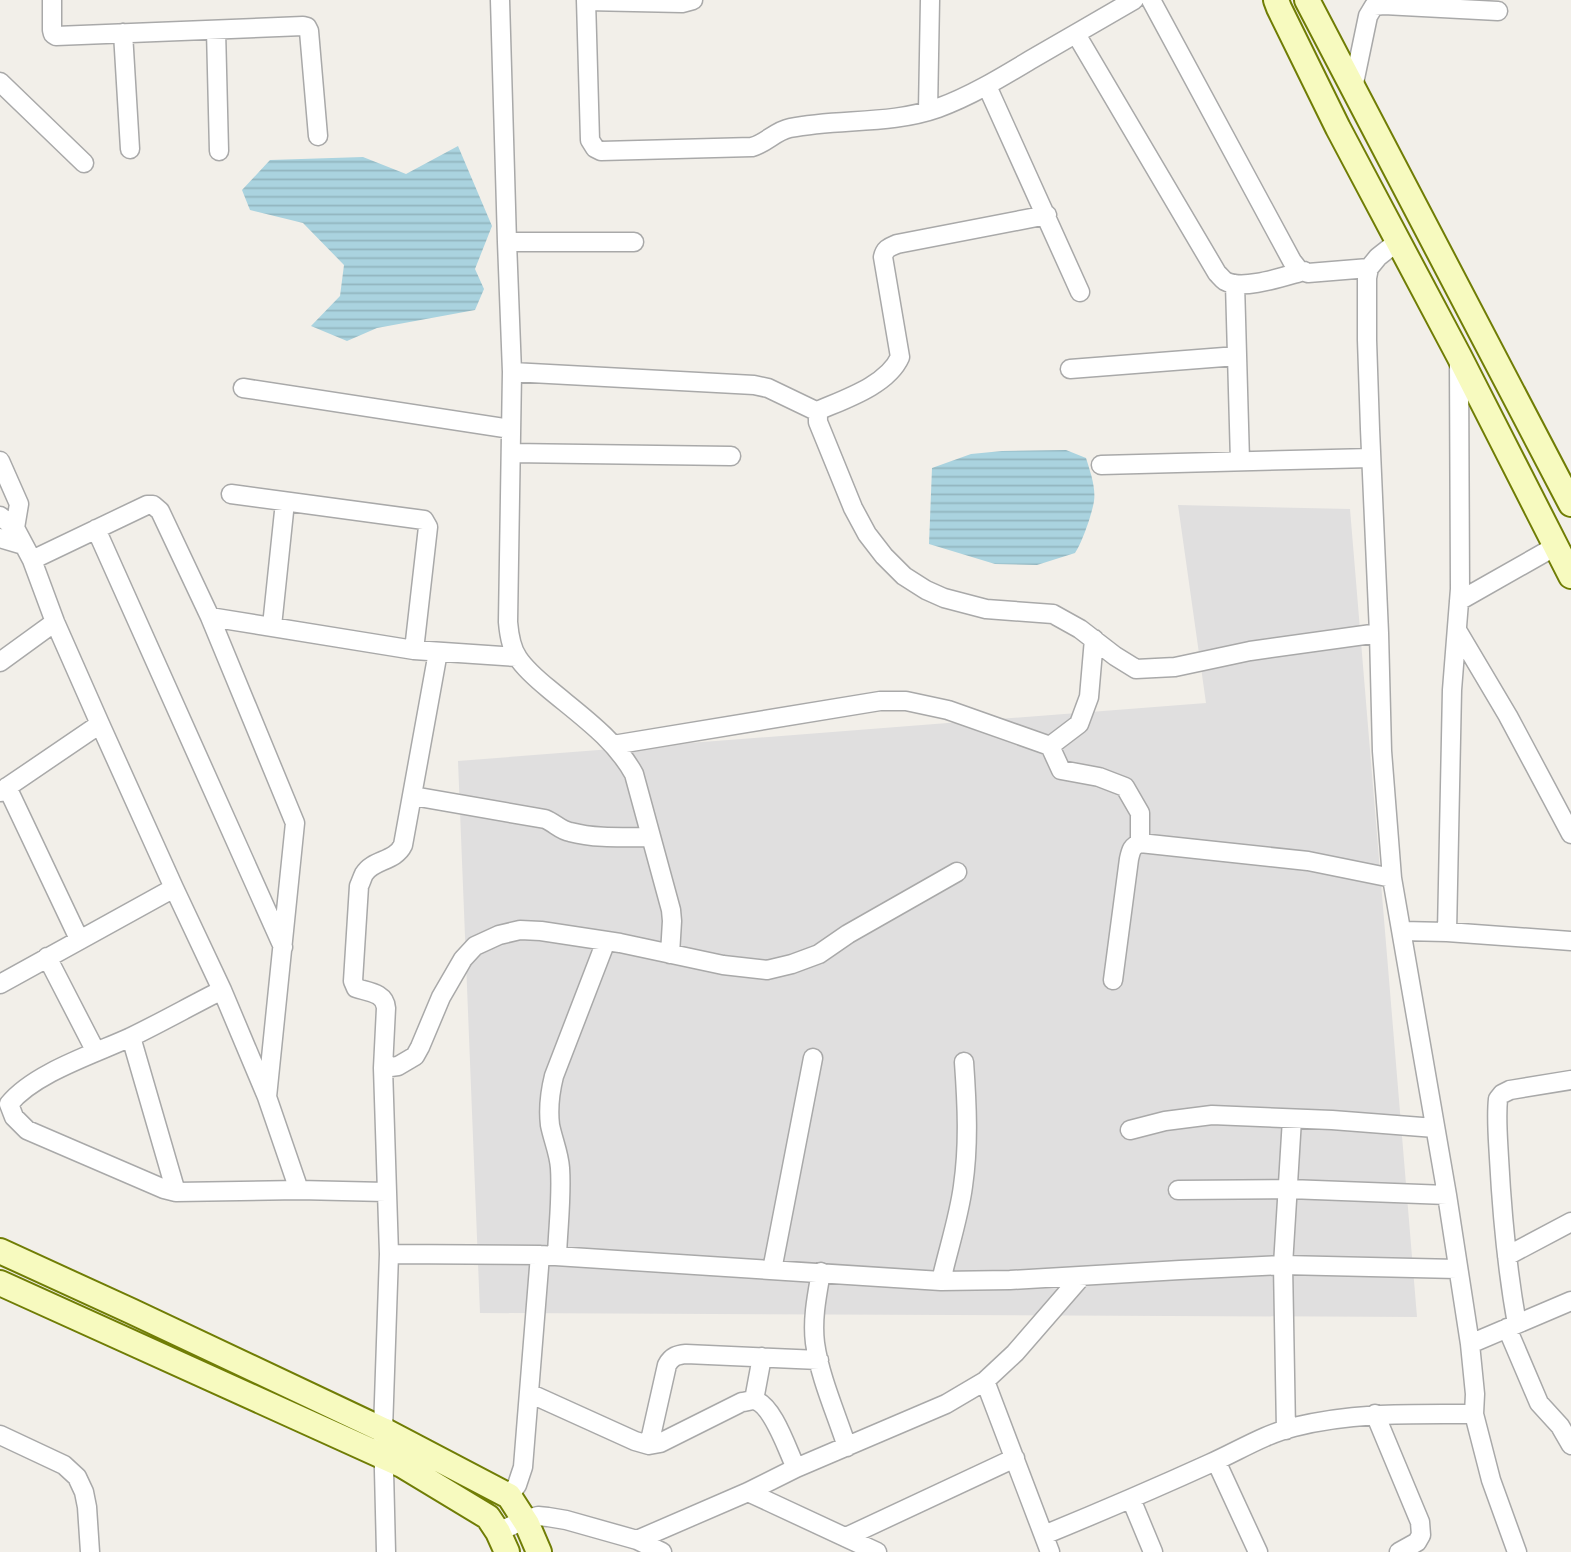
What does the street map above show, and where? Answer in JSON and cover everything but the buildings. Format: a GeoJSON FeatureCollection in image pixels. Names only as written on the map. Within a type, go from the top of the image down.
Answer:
{"type":"FeatureCollection","features":[{"type":"Feature","properties":{"kind":"main road"},"geometry":{"type":"LineString","coordinates":[[1276,0],[1338,128],[1459,356],[1571,576]]}},
{"type":"Feature","properties":{"kind":"main road"},"geometry":{"type":"LineString","coordinates":[[1307,0],[1571,504]]}},
{"type":"Feature","properties":{"kind":"main road"},"geometry":{"type":"LineString","coordinates":[[1476,390],[1504,376]]}},
{"type":"Feature","properties":{"kind":"main road"},"geometry":{"type":"LineString","coordinates":[[0,1251],[383,1430],[509,1496],[539,1552]]}},
{"type":"Feature","properties":{"kind":"main road"},"geometry":{"type":"LineString","coordinates":[[0,1283],[401,1465],[488,1517],[503,1542]]}},
{"type":"Feature","properties":{"kind":"street"},"geometry":{"type":"LineString","coordinates":[[52,0],[52,30],[56,36],[307,27],[318,136]]}},
{"type":"Feature","properties":{"kind":"street"},"geometry":{"type":"LineString","coordinates":[[500,0],[512,372],[508,622],[510,640],[517,657],[533,676],[614,745],[634,774],[671,911],[670,954]]}},
{"type":"Feature","properties":{"kind":"street"},"geometry":{"type":"LineString","coordinates":[[693,0],[682,3],[586,1],[590,140],[601,152],[752,147],[762,144],[778,132],[794,127],[886,120],[928,111],[987,86],[1134,0]]}},
{"type":"Feature","properties":{"kind":"street"},"geometry":{"type":"LineString","coordinates":[[928,111],[930,0]]}},
{"type":"Feature","properties":{"kind":"street"},"geometry":{"type":"LineString","coordinates":[[1151,0],[1299,270],[1308,273],[1370,268]]}},
{"type":"Feature","properties":{"kind":"street"},"geometry":{"type":"LineString","coordinates":[[1353,88],[1368,16],[1374,6],[1498,11]]}},
{"type":"Feature","properties":{"kind":"street"},"geometry":{"type":"LineString","coordinates":[[216,30],[219,151]]}},
{"type":"Feature","properties":{"kind":"street"},"geometry":{"type":"LineString","coordinates":[[123,33],[130,149]]}},
{"type":"Feature","properties":{"kind":"street"},"geometry":{"type":"LineString","coordinates":[[1076,34],[1217,273],[1226,281],[1235,284],[1251,284],[1304,271]]}},
{"type":"Feature","properties":{"kind":"street"},"geometry":{"type":"LineString","coordinates":[[0,82],[84,163]]}},
{"type":"Feature","properties":{"kind":"street"},"geometry":{"type":"LineString","coordinates":[[987,86],[1080,292]]}},
{"type":"Feature","properties":{"kind":"street"},"geometry":{"type":"LineString","coordinates":[[818,412],[856,394],[883,377],[891,371],[900,356],[884,251],[889,247],[1046,215]]}},
{"type":"Feature","properties":{"kind":"street"},"geometry":{"type":"LineString","coordinates":[[506,242],[634,242]]}},
{"type":"Feature","properties":{"kind":"street"},"geometry":{"type":"LineString","coordinates":[[1398,242],[1378,257],[1367,278],[1382,751],[1392,878],[1470,1344],[1475,1394],[1474,1414],[1491,1480],[1517,1552]]}},
{"type":"Feature","properties":{"kind":"street"},"geometry":{"type":"LineString","coordinates":[[1235,284],[1240,461]]}},
{"type":"Feature","properties":{"kind":"street"},"geometry":{"type":"LineString","coordinates":[[1070,369],[1237,356]]}},
{"type":"Feature","properties":{"kind":"street"},"geometry":{"type":"LineString","coordinates":[[1447,932],[1452,690],[1459,601],[1459,356]]}},
{"type":"Feature","properties":{"kind":"street"},"geometry":{"type":"LineString","coordinates":[[512,372],[754,384],[818,412]]}},
{"type":"Feature","properties":{"kind":"street"},"geometry":{"type":"LineString","coordinates":[[243,388],[511,429]]}},
{"type":"Feature","properties":{"kind":"street"},"geometry":{"type":"LineString","coordinates":[[818,412],[818,422],[853,508],[867,534],[904,576],[944,598],[986,609],[1053,614],[1073,624],[1136,669],[1175,667],[1250,651],[1379,633]]}},
{"type":"Feature","properties":{"kind":"street"},"geometry":{"type":"LineString","coordinates":[[511,453],[731,456]]}},
{"type":"Feature","properties":{"kind":"street"},"geometry":{"type":"LineString","coordinates":[[1101,465],[1371,458]]}},
{"type":"Feature","properties":{"kind":"street"},"geometry":{"type":"LineString","coordinates":[[0,461],[19,504],[7,533]]}},
{"type":"Feature","properties":{"kind":"street"},"geometry":{"type":"LineString","coordinates":[[231,494],[421,518],[425,521],[428,527],[414,650]]}},
{"type":"Feature","properties":{"kind":"street"},"geometry":{"type":"LineString","coordinates":[[272,626],[285,502]]}},
{"type":"Feature","properties":{"kind":"street"},"geometry":{"type":"LineString","coordinates":[[27,553],[96,529],[147,505],[153,505],[157,507],[210,617],[295,823],[267,1097]]}},
{"type":"Feature","properties":{"kind":"street"},"geometry":{"type":"LineString","coordinates":[[0,516],[7,533],[27,553],[100,724],[222,990],[267,1097],[299,1190]]}},
{"type":"Feature","properties":{"kind":"street"},"geometry":{"type":"LineString","coordinates":[[96,529],[282,947]]}},
{"type":"Feature","properties":{"kind":"street"},"geometry":{"type":"LineString","coordinates":[[1459,601],[1556,546]]}},
{"type":"Feature","properties":{"kind":"street"},"geometry":{"type":"LineString","coordinates":[[210,617],[414,650],[517,657]]}},
{"type":"Feature","properties":{"kind":"street"},"geometry":{"type":"LineString","coordinates":[[0,662],[55,622]]}},
{"type":"Feature","properties":{"kind":"street"},"geometry":{"type":"LineString","coordinates":[[1457,630],[1508,716],[1571,834]]}},
{"type":"Feature","properties":{"kind":"street"},"geometry":{"type":"LineString","coordinates":[[1050,746],[1079,724],[1089,697],[1094,639]]}},
{"type":"Feature","properties":{"kind":"street"},"geometry":{"type":"LineString","coordinates":[[386,1552],[383,1430],[389,1254],[383,1068],[386,1002],[380,995],[356,988],[353,981],[359,886],[371,866],[395,855],[403,845],[438,652]]}},
{"type":"Feature","properties":{"kind":"street"},"geometry":{"type":"LineString","coordinates":[[614,745],[880,701],[906,701],[948,710],[1050,746],[1061,770],[1099,777],[1125,787],[1140,813],[1140,842]]}},
{"type":"Feature","properties":{"kind":"street"},"geometry":{"type":"LineString","coordinates":[[79,939],[4,789],[100,724]]}},
{"type":"Feature","properties":{"kind":"street"},"geometry":{"type":"LineString","coordinates":[[413,796],[545,819],[570,832],[599,836],[651,837]]}},
{"type":"Feature","properties":{"kind":"street"},"geometry":{"type":"LineString","coordinates":[[1112,980],[1129,859],[1131,850],[1140,842],[1308,860],[1392,878]]}},
{"type":"Feature","properties":{"kind":"street"},"geometry":{"type":"LineString","coordinates":[[383,1068],[398,1066],[415,1056],[441,997],[463,959],[475,946],[499,935],[520,930],[541,931],[606,941],[723,965],[767,970],[819,954],[957,872]]}},
{"type":"Feature","properties":{"kind":"street"},"geometry":{"type":"LineString","coordinates":[[0,984],[174,888]]}},
{"type":"Feature","properties":{"kind":"street"},"geometry":{"type":"LineString","coordinates":[[1402,932],[1447,932],[1571,941]]}},
{"type":"Feature","properties":{"kind":"street"},"geometry":{"type":"LineString","coordinates":[[509,1496],[517,1485],[523,1467],[529,1393],[548,1256],[560,1195],[558,1154],[550,1125],[550,1092],[606,941]]}},
{"type":"Feature","properties":{"kind":"street"},"geometry":{"type":"LineString","coordinates":[[47,957],[96,1052]]}},
{"type":"Feature","properties":{"kind":"street"},"geometry":{"type":"LineString","coordinates":[[222,990],[131,1037],[34,1082],[18,1092],[9,1104],[14,1116],[27,1130],[163,1189],[176,1192],[386,1192]]}},
{"type":"Feature","properties":{"kind":"street"},"geometry":{"type":"LineString","coordinates":[[131,1037],[176,1192]]}},
{"type":"Feature","properties":{"kind":"street"},"geometry":{"type":"LineString","coordinates":[[772,1270],[813,1058]]}},
{"type":"Feature","properties":{"kind":"street"},"geometry":{"type":"LineString","coordinates":[[941,1281],[963,1189],[967,1151],[964,1062]]}},
{"type":"Feature","properties":{"kind":"street"},"geometry":{"type":"LineString","coordinates":[[1571,1080],[1510,1090],[1498,1099],[1501,1189],[1512,1326],[1539,1403],[1560,1426],[1571,1445]]}},
{"type":"Feature","properties":{"kind":"street"},"geometry":{"type":"LineString","coordinates":[[1130,1130],[1166,1121],[1212,1115],[1435,1128]]}},
{"type":"Feature","properties":{"kind":"street"},"geometry":{"type":"LineString","coordinates":[[1286,1430],[1283,1265],[1292,1119]]}},
{"type":"Feature","properties":{"kind":"street"},"geometry":{"type":"LineString","coordinates":[[1178,1190],[1289,1189],[1447,1195]]}},
{"type":"Feature","properties":{"kind":"street"},"geometry":{"type":"LineString","coordinates":[[1507,1256],[1571,1222]]}},
{"type":"Feature","properties":{"kind":"street"},"geometry":{"type":"LineString","coordinates":[[389,1254],[548,1256],[941,1281],[1010,1280],[1283,1265],[1457,1269]]}},
{"type":"Feature","properties":{"kind":"street"},"geometry":{"type":"LineString","coordinates":[[821,1272],[814,1323],[816,1343],[847,1447]]}},
{"type":"Feature","properties":{"kind":"street"},"geometry":{"type":"LineString","coordinates":[[637,1540],[946,1404],[985,1381],[1015,1353],[1081,1276]]}},
{"type":"Feature","properties":{"kind":"street"},"geometry":{"type":"LineString","coordinates":[[1470,1344],[1571,1301]]}},
{"type":"Feature","properties":{"kind":"street"},"geometry":{"type":"LineString","coordinates":[[649,1445],[667,1365],[671,1358],[678,1354],[819,1360]]}},
{"type":"Feature","properties":{"kind":"street"},"geometry":{"type":"LineString","coordinates":[[754,1400],[762,1357]]}},
{"type":"Feature","properties":{"kind":"street"},"geometry":{"type":"LineString","coordinates":[[985,1381],[1050,1552]]}},
{"type":"Feature","properties":{"kind":"street"},"geometry":{"type":"LineString","coordinates":[[529,1393],[649,1445],[660,1443],[742,1402],[754,1400],[765,1406],[774,1418],[796,1468]]}},
{"type":"Feature","properties":{"kind":"street"},"geometry":{"type":"LineString","coordinates":[[1375,1414],[1420,1522],[1421,1535],[1417,1542],[1399,1552]]}},
{"type":"Feature","properties":{"kind":"street"},"geometry":{"type":"LineString","coordinates":[[1044,1535],[1286,1430],[1334,1419],[1375,1414],[1474,1414]]}},
{"type":"Feature","properties":{"kind":"street"},"geometry":{"type":"LineString","coordinates":[[0,1435],[64,1465],[77,1477],[87,1507],[90,1552]]}},
{"type":"Feature","properties":{"kind":"street"},"geometry":{"type":"LineString","coordinates":[[846,1537],[1015,1458]]}},
{"type":"Feature","properties":{"kind":"street"},"geometry":{"type":"LineString","coordinates":[[1216,1461],[1258,1552]]}},
{"type":"Feature","properties":{"kind":"street"},"geometry":{"type":"LineString","coordinates":[[748,1492],[877,1552]]}},
{"type":"Feature","properties":{"kind":"street"},"geometry":{"type":"LineString","coordinates":[[1131,1499],[1153,1552]]}},
{"type":"Feature","properties":{"kind":"street"},"geometry":{"type":"LineString","coordinates":[[503,1542],[524,1520],[538,1516],[566,1520],[637,1540],[662,1552]]}},
{"type":"Feature","properties":{"kind":"shaded area"},"geometry":{"type":"Polygon","coordinates":[[[1178,505],[1350,509],[1417,1317],[480,1313],[458,761],[1206,703],[1178,505]]]}},
{"type":"Feature","properties":{"kind":"water"},"geometry":{"type":"Polygon","coordinates":[[[458,146],[492,226],[475,269],[484,289],[475,310],[377,328],[347,341],[311,326],[340,296],[344,265],[303,223],[250,210],[242,190],[270,160],[363,157],[406,174],[458,146]]]}},
{"type":"Feature","properties":{"kind":"water"},"geometry":{"type":"Polygon","coordinates":[[[1066,450],[1086,458],[1094,490],[1089,521],[1075,553],[1037,565],[995,564],[929,544],[932,468],[971,454],[1066,450]]]}}]}
